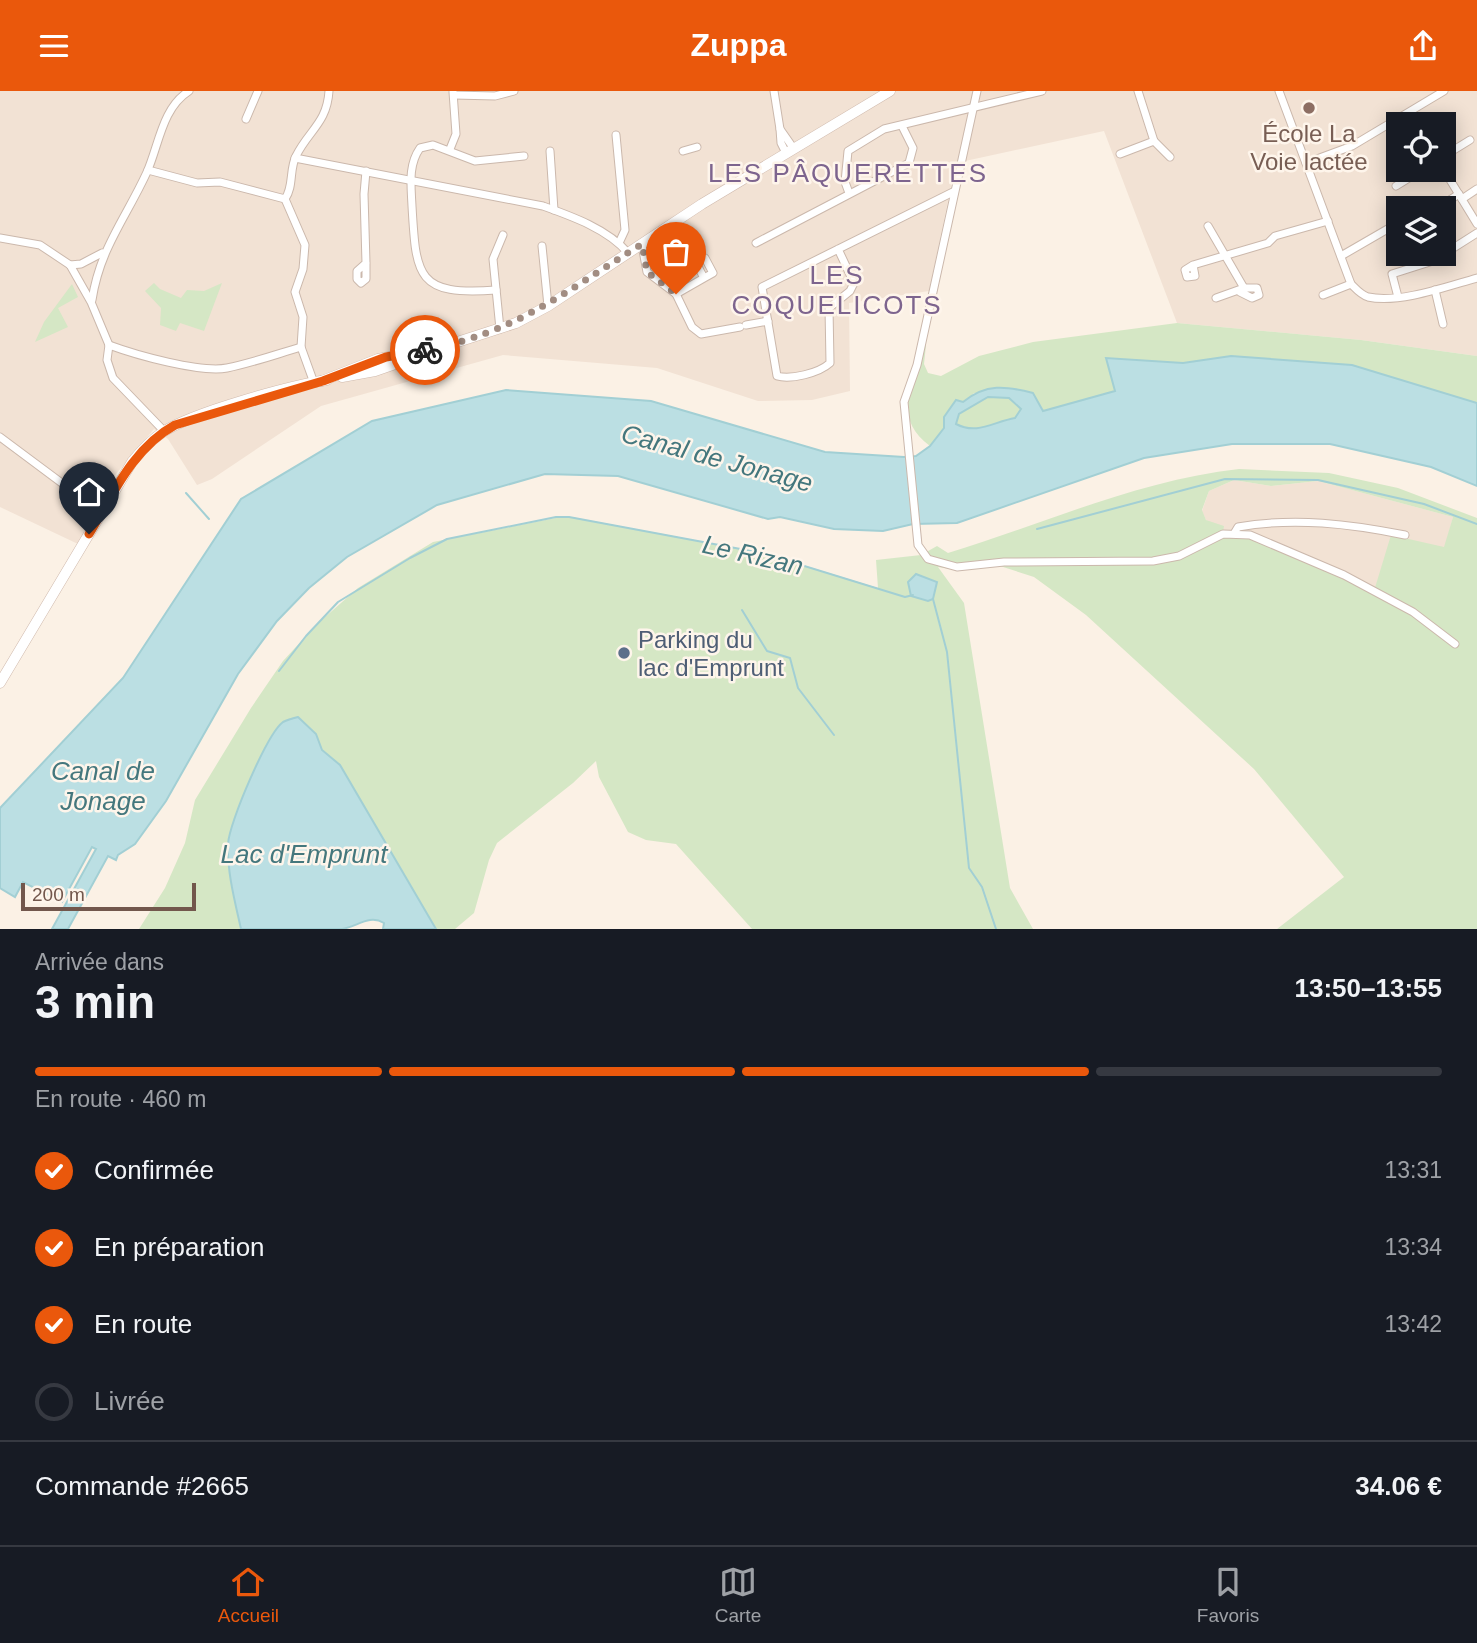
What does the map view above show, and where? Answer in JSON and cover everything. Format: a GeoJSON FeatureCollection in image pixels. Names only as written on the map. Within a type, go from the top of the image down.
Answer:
{"type":"FeatureCollection","features":[{"type":"Feature","properties":{"kind":"main road"},"geometry":{"type":"LineString","coordinates":[[0,683],[132,462],[164,431],[194,417],[318,382],[375,371],[500,329],[548,306],[642,244],[890,91]]}},
{"type":"Feature","properties":{"kind":"street"},"geometry":{"type":"LineString","coordinates":[[246,119],[258,91]]}},
{"type":"Feature","properties":{"kind":"street"},"geometry":{"type":"LineString","coordinates":[[285,199],[291,190],[295,158],[328,110],[329,91]]}},
{"type":"Feature","properties":{"kind":"street"},"geometry":{"type":"LineString","coordinates":[[450,149],[456,134],[453,93],[495,96],[514,91]]}},
{"type":"Feature","properties":{"kind":"street"},"geometry":{"type":"LineString","coordinates":[[774,91],[781,143],[790,151]]}},
{"type":"Feature","properties":{"kind":"street"},"geometry":{"type":"LineString","coordinates":[[977,91],[917,366],[904,402],[918,540],[929,559],[957,567],[1004,562],[1166,559],[1235,532],[1266,539],[1344,575],[1413,612],[1455,643]]}},
{"type":"Feature","properties":{"kind":"street"},"geometry":{"type":"LineString","coordinates":[[849,193],[845,182],[848,151],[884,129],[1042,91]]}},
{"type":"Feature","properties":{"kind":"street"},"geometry":{"type":"LineString","coordinates":[[1138,91],[1154,141],[1170,157]]}},
{"type":"Feature","properties":{"kind":"street"},"geometry":{"type":"LineString","coordinates":[[1279,91],[1351,284],[1369,297],[1398,297],[1477,278]]}},
{"type":"Feature","properties":{"kind":"street"},"geometry":{"type":"LineString","coordinates":[[1306,163],[1352,146],[1444,91]]}},
{"type":"Feature","properties":{"kind":"street"},"geometry":{"type":"LineString","coordinates":[[92,302],[103,253],[148,170],[159,134],[184,92]]}},
{"type":"Feature","properties":{"kind":"street"},"geometry":{"type":"LineString","coordinates":[[756,243],[909,163],[913,148],[902,126]]}},
{"type":"Feature","properties":{"kind":"street"},"geometry":{"type":"LineString","coordinates":[[616,135],[625,230],[620,243]]}},
{"type":"Feature","properties":{"kind":"street"},"geometry":{"type":"LineString","coordinates":[[1456,149],[1470,140]]}},
{"type":"Feature","properties":{"kind":"street"},"geometry":{"type":"LineString","coordinates":[[1120,154],[1154,141]]}},
{"type":"Feature","properties":{"kind":"street"},"geometry":{"type":"LineString","coordinates":[[496,290],[459,293],[446,290],[422,275],[414,248],[413,157],[420,148],[433,145],[450,149],[475,161],[524,156]]}},
{"type":"Feature","properties":{"kind":"street"},"geometry":{"type":"LineString","coordinates":[[683,151],[696,147]]}},
{"type":"Feature","properties":{"kind":"street"},"geometry":{"type":"LineString","coordinates":[[550,151],[554,210]]}},
{"type":"Feature","properties":{"kind":"street"},"geometry":{"type":"LineString","coordinates":[[295,158],[509,198],[554,210],[576,218],[620,243],[628,253]]}},
{"type":"Feature","properties":{"kind":"street"},"geometry":{"type":"LineString","coordinates":[[148,170],[197,183],[220,182],[285,199]]}},
{"type":"Feature","properties":{"kind":"street"},"geometry":{"type":"LineString","coordinates":[[366,171],[366,263]]}},
{"type":"Feature","properties":{"kind":"street"},"geometry":{"type":"LineString","coordinates":[[1396,186],[1402,182]]}},
{"type":"Feature","properties":{"kind":"street"},"geometry":{"type":"LineString","coordinates":[[1452,182],[1477,224]]}},
{"type":"Feature","properties":{"kind":"street"},"geometry":{"type":"LineString","coordinates":[[1456,199],[1477,189]]}},
{"type":"Feature","properties":{"kind":"street"},"geometry":{"type":"LineString","coordinates":[[838,249],[854,283],[850,291],[829,309],[830,363],[824,369],[785,378],[777,376],[762,286],[953,192]]}},
{"type":"Feature","properties":{"kind":"street"},"geometry":{"type":"LineString","coordinates":[[285,199],[304,245],[303,269],[295,292],[303,317],[302,347],[318,382]]}},
{"type":"Feature","properties":{"kind":"street"},"geometry":{"type":"LineString","coordinates":[[1193,265],[1268,243],[1275,236],[1328,221]]}},
{"type":"Feature","properties":{"kind":"street"},"geometry":{"type":"LineString","coordinates":[[1208,226],[1242,290],[1216,298]]}},
{"type":"Feature","properties":{"kind":"street"},"geometry":{"type":"LineString","coordinates":[[1341,256],[1386,230]]}},
{"type":"Feature","properties":{"kind":"street"},"geometry":{"type":"LineString","coordinates":[[1398,297],[1392,274],[1433,261],[1477,233]]}},
{"type":"Feature","properties":{"kind":"street"},"geometry":{"type":"LineString","coordinates":[[500,329],[493,259],[503,235]]}},
{"type":"Feature","properties":{"kind":"street"},"geometry":{"type":"LineString","coordinates":[[0,238],[40,245],[69,265],[92,302],[109,345],[107,360],[114,378],[164,431]]}},
{"type":"Feature","properties":{"kind":"street"},"geometry":{"type":"LineString","coordinates":[[642,244],[647,272],[676,294],[692,327],[701,334],[768,321]]}},
{"type":"Feature","properties":{"kind":"street"},"geometry":{"type":"LineString","coordinates":[[542,246],[548,306]]}},
{"type":"Feature","properties":{"kind":"street"},"geometry":{"type":"LineString","coordinates":[[69,265],[81,264],[103,253]]}},
{"type":"Feature","properties":{"kind":"street"},"geometry":{"type":"LineString","coordinates":[[676,294],[704,278]]}},
{"type":"Feature","properties":{"kind":"street"},"geometry":{"type":"LineString","coordinates":[[1323,295],[1351,284]]}},
{"type":"Feature","properties":{"kind":"street"},"geometry":{"type":"LineString","coordinates":[[1435,290],[1443,324]]}},
{"type":"Feature","properties":{"kind":"street"},"geometry":{"type":"LineString","coordinates":[[109,345],[142,356],[211,369],[226,368],[302,347]]}},
{"type":"Feature","properties":{"kind":"street"},"geometry":{"type":"LineString","coordinates":[[0,437],[102,513]]}},
{"type":"Feature","properties":{"kind":"street"},"geometry":{"type":"LineString","coordinates":[[1235,532],[1238,527],[1286,521],[1365,527],[1405,535]]}},
{"type":"Feature","properties":{"kind":"shaded area"},"geometry":{"type":"Polygon","coordinates":[[[0,91],[1477,91],[1477,356],[1361,340],[1177,323],[1104,131],[956,163],[929,291],[849,303],[850,391],[812,400],[758,401],[657,368],[503,355],[321,406],[212,479],[197,485],[168,439],[154,429],[111,480],[78,544],[0,507],[0,91]]]}},
{"type":"Feature","properties":{"kind":"shaded area"},"geometry":{"type":"Polygon","coordinates":[[[1234,480],[1271,486],[1318,481],[1453,517],[1445,547],[1374,591],[1222,532],[1206,520],[1202,511],[1209,491],[1234,480]]]}},
{"type":"Feature","properties":{"kind":"green space"},"geometry":{"type":"Polygon","coordinates":[[[154,283],[160,289],[181,298],[187,290],[204,291],[222,283],[204,331],[180,323],[176,331],[160,325],[161,308],[145,291],[154,283]]]}},
{"type":"Feature","properties":{"kind":"green space"},"geometry":{"type":"Polygon","coordinates":[[[72,284],[78,297],[58,308],[68,327],[35,342],[44,322],[72,284]]]}},
{"type":"Feature","properties":{"kind":"green space"},"geometry":{"type":"Polygon","coordinates":[[[1177,323],[1361,340],[1477,356],[1477,403],[1352,365],[1231,356],[1183,363],[1107,358],[1115,391],[1043,411],[1033,393],[974,393],[930,446],[918,435],[911,423],[908,411],[910,385],[924,343],[924,364],[928,373],[941,376],[979,356],[1033,342],[1177,323]]]}},
{"type":"Feature","properties":{"kind":"green space"},"geometry":{"type":"Polygon","coordinates":[[[988,397],[1009,398],[1021,410],[1015,418],[985,427],[971,428],[956,424],[959,414],[988,397]]]}},
{"type":"Feature","properties":{"kind":"green space"},"geometry":{"type":"Polygon","coordinates":[[[1239,469],[1329,473],[1398,488],[1477,518],[1477,929],[1277,929],[1344,877],[1254,769],[1086,615],[1034,577],[1000,566],[957,570],[938,567],[964,603],[1010,888],[1033,929],[752,929],[676,844],[646,840],[628,832],[599,777],[596,761],[573,783],[497,843],[489,860],[474,913],[455,929],[436,929],[340,765],[322,750],[316,734],[228,843],[241,929],[139,929],[165,888],[185,843],[195,800],[283,661],[316,625],[358,588],[433,542],[566,516],[764,553],[878,588],[876,560],[921,555],[937,546],[948,553],[1092,504],[1202,475],[1239,469]],[[1234,480],[1209,491],[1202,510],[1206,520],[1224,526],[1223,532],[1241,531],[1262,536],[1374,591],[1391,535],[1444,547],[1453,517],[1318,481],[1271,486],[1234,480]]]}},
{"type":"Feature","properties":{"kind":"water","name":"Canal de Jonage"},"geometry":{"type":"Polygon","coordinates":[[[1231,356],[1352,365],[1477,403],[1477,486],[1431,467],[1330,444],[1232,444],[1144,458],[957,523],[913,524],[883,531],[834,529],[780,517],[768,519],[618,476],[545,474],[437,505],[347,557],[309,588],[277,621],[238,674],[166,801],[135,844],[118,855],[116,860],[108,856],[68,929],[52,929],[96,849],[92,847],[62,902],[23,882],[15,897],[0,888],[0,808],[123,678],[241,499],[372,421],[506,390],[651,401],[825,452],[904,457],[916,456],[930,446],[944,428],[944,417],[956,400],[963,402],[988,389],[1005,388],[1033,393],[1043,411],[1115,391],[1106,358],[1183,363],[1231,356]],[[988,397],[959,414],[956,424],[978,428],[1015,418],[1021,409],[1009,398],[988,397]]]}},
{"type":"Feature","properties":{"kind":"water"},"geometry":{"type":"Polygon","coordinates":[[[916,574],[937,582],[933,599],[928,601],[911,596],[908,582],[916,574]]]}},
{"type":"Feature","properties":{"kind":"water","name":"Lac d'Emprunt"},"geometry":{"type":"Polygon","coordinates":[[[298,717],[316,734],[322,750],[340,765],[436,929],[383,929],[384,923],[373,920],[342,929],[241,929],[229,865],[230,833],[250,780],[268,743],[283,722],[298,717]]]}},
{"type":"Feature","properties":{"kind":"waterway"},"geometry":{"type":"LineString","coordinates":[[1037,529],[1225,479],[1318,480],[1424,504],[1477,524]]}},
{"type":"Feature","properties":{"kind":"waterway"},"geometry":{"type":"LineString","coordinates":[[186,493],[209,519]]}},
{"type":"Feature","properties":{"kind":"waterway","name":"Le Rizan"},"geometry":{"type":"LineString","coordinates":[[279,671],[306,636],[338,602],[410,558],[447,539],[556,517],[569,517],[762,553],[905,597],[913,595]]}},
{"type":"Feature","properties":{"kind":"waterway","name":"Le Rizan"},"geometry":{"type":"LineString","coordinates":[[933,599],[947,652],[969,868],[982,887],[996,929]]}},
{"type":"Feature","properties":{"kind":"waterway"},"geometry":{"type":"LineString","coordinates":[[742,610],[767,651],[790,658],[798,688],[834,735]]}},
{"type":"Feature","properties":{"kind":"way so far"},"geometry":{"type":"LineString","coordinates":[[425,350],[478,337],[516,323],[548,306],[642,244],[647,272],[676,294]]}},
{"type":"Feature","properties":{"kind":"place","name":"École La Voie lactée"},"geometry":{"type":"Point","coordinates":[1309,108]}},
{"type":"Feature","properties":{"kind":"place","name":"Parking du lac d'Emprunt"},"geometry":{"type":"Point","coordinates":[624,653]}},
{"type":"Feature","properties":{"kind":"district","name":"LES PÂQUERETTES"},"geometry":{"type":"Point","coordinates":[848,173]}},
{"type":"Feature","properties":{"kind":"district","name":"LES COQUELICOTS"},"geometry":{"type":"Point","coordinates":[837,290]}},
{"type":"Feature","properties":{"kind":"route"},"geometry":{"type":"LineString","coordinates":[[89,534],[132,462],[164,431],[194,417],[323,381],[386,357],[425,350]]}}]}
